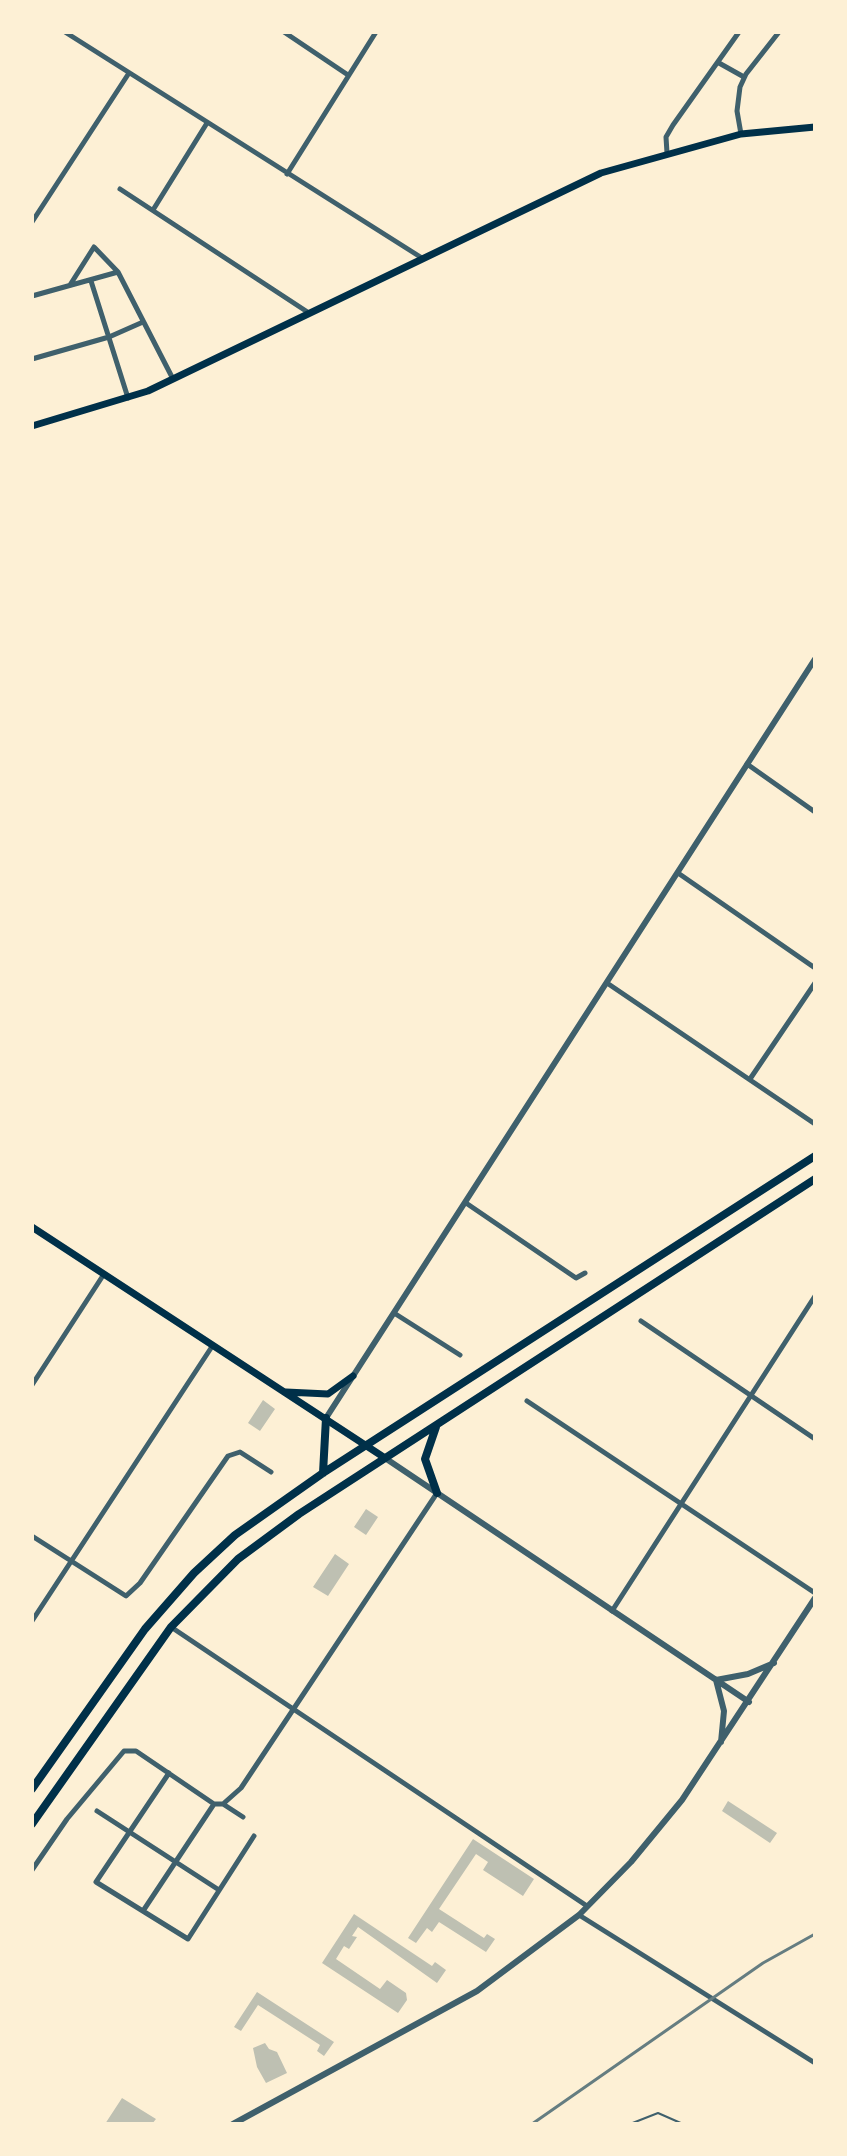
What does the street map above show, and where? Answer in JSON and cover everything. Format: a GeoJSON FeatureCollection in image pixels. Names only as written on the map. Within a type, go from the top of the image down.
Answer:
{"type":"FeatureCollection","features":[{"type":"Feature","properties":{"kind":"highway"},"geometry":{"type":"LineString","coordinates":[[32,1789],[135,1642],[176,1592],[235,1535],[323,1473],[815,1156]]}},
{"type":"Feature","properties":{"kind":"highway"},"geometry":{"type":"LineString","coordinates":[[32,1824],[171,1627],[256,1545],[815,1179]]}},
{"type":"Feature","properties":{"kind":"highway"},"geometry":{"type":"LineString","coordinates":[[323,1473],[326,1418]]}},
{"type":"Feature","properties":{"kind":"highway"},"geometry":{"type":"LineString","coordinates":[[437,1493],[425,1455],[438,1424]]}},
{"type":"Feature","properties":{"kind":"main road"},"geometry":{"type":"LineString","coordinates":[[32,426],[128,399],[173,379],[579,181],[741,134],[815,127]]}},
{"type":"Feature","properties":{"kind":"main road"},"geometry":{"type":"LineString","coordinates":[[32,1227],[385,1458]]}},
{"type":"Feature","properties":{"kind":"main road"},"geometry":{"type":"LineString","coordinates":[[285,1392],[328,1394],[353,1376]]}},
{"type":"Feature","properties":{"kind":"street"},"geometry":{"type":"LineString","coordinates":[[65,32],[422,258]]}},
{"type":"Feature","properties":{"kind":"street"},"geometry":{"type":"LineString","coordinates":[[284,32],[348,75]]}},
{"type":"Feature","properties":{"kind":"street"},"geometry":{"type":"LineString","coordinates":[[287,174],[376,32]]}},
{"type":"Feature","properties":{"kind":"street"},"geometry":{"type":"LineString","coordinates":[[667,153],[668,132],[739,32]]}},
{"type":"Feature","properties":{"kind":"street"},"geometry":{"type":"LineString","coordinates":[[741,134],[738,100],[744,77],[779,32]]}},
{"type":"Feature","properties":{"kind":"street"},"geometry":{"type":"LineString","coordinates":[[719,63],[744,77]]}},
{"type":"Feature","properties":{"kind":"street"},"geometry":{"type":"LineString","coordinates":[[32,222],[129,73]]}},
{"type":"Feature","properties":{"kind":"street"},"geometry":{"type":"LineString","coordinates":[[153,210],[207,123]]}},
{"type":"Feature","properties":{"kind":"street"},"geometry":{"type":"LineString","coordinates":[[120,189],[309,313]]}},
{"type":"Feature","properties":{"kind":"street"},"geometry":{"type":"LineString","coordinates":[[69,287],[94,247],[118,272],[173,379]]}},
{"type":"Feature","properties":{"kind":"street"},"geometry":{"type":"LineString","coordinates":[[32,296],[118,272]]}},
{"type":"Feature","properties":{"kind":"street"},"geometry":{"type":"LineString","coordinates":[[91,281],[128,399]]}},
{"type":"Feature","properties":{"kind":"street"},"geometry":{"type":"LineString","coordinates":[[32,359],[109,337],[143,322]]}},
{"type":"Feature","properties":{"kind":"street"},"geometry":{"type":"LineString","coordinates":[[326,1418],[815,659]]}},
{"type":"Feature","properties":{"kind":"street"},"geometry":{"type":"LineString","coordinates":[[747,764],[815,812]]}},
{"type":"Feature","properties":{"kind":"street"},"geometry":{"type":"LineString","coordinates":[[678,873],[815,968]]}},
{"type":"Feature","properties":{"kind":"street"},"geometry":{"type":"LineString","coordinates":[[607,983],[815,1124]]}},
{"type":"Feature","properties":{"kind":"street"},"geometry":{"type":"LineString","coordinates":[[750,1079],[815,983]]}},
{"type":"Feature","properties":{"kind":"street"},"geometry":{"type":"LineString","coordinates":[[466,1203],[576,1278],[585,1273]]}},
{"type":"Feature","properties":{"kind":"street"},"geometry":{"type":"LineString","coordinates":[[32,1385],[104,1274]]}},
{"type":"Feature","properties":{"kind":"street"},"geometry":{"type":"LineString","coordinates":[[612,1611],[815,1296]]}},
{"type":"Feature","properties":{"kind":"street"},"geometry":{"type":"LineString","coordinates":[[394,1313],[460,1355]]}},
{"type":"Feature","properties":{"kind":"street"},"geometry":{"type":"LineString","coordinates":[[641,1321],[815,1439]]}},
{"type":"Feature","properties":{"kind":"street"},"geometry":{"type":"LineString","coordinates":[[32,1621],[213,1345]]}},
{"type":"Feature","properties":{"kind":"street"},"geometry":{"type":"LineString","coordinates":[[233,2124],[474,1993],[579,1915],[665,1822],[720,1746],[815,1596],[527,1401]]}},
{"type":"Feature","properties":{"kind":"street"},"geometry":{"type":"LineString","coordinates":[[32,1536],[126,1596],[140,1583],[228,1456],[240,1452],[271,1472]]}},
{"type":"Feature","properties":{"kind":"street"},"geometry":{"type":"LineString","coordinates":[[385,1458],[749,1702]]}},
{"type":"Feature","properties":{"kind":"street"},"geometry":{"type":"LineString","coordinates":[[223,1804],[241,1788],[437,1493]]}},
{"type":"Feature","properties":{"kind":"street"},"geometry":{"type":"LineString","coordinates":[[171,1627],[587,1906]]}},
{"type":"Feature","properties":{"kind":"street"},"geometry":{"type":"LineString","coordinates":[[716,1680],[748,1674],[774,1663]]}},
{"type":"Feature","properties":{"kind":"street"},"geometry":{"type":"LineString","coordinates":[[716,1680],[724,1711],[720,1746]]}},
{"type":"Feature","properties":{"kind":"street"},"geometry":{"type":"LineString","coordinates":[[32,1870],[113,1760],[127,1750],[136,1751],[214,1804],[223,1804],[243,1817]]}},
{"type":"Feature","properties":{"kind":"street"},"geometry":{"type":"LineString","coordinates":[[169,1773],[96,1882],[186,1939],[254,1836]]}},
{"type":"Feature","properties":{"kind":"street"},"geometry":{"type":"LineString","coordinates":[[143,1911],[214,1804]]}},
{"type":"Feature","properties":{"kind":"street"},"geometry":{"type":"LineString","coordinates":[[97,1811],[219,1890]]}},
{"type":"Feature","properties":{"kind":"street"},"geometry":{"type":"LineString","coordinates":[[579,1915],[815,2063]]}},
{"type":"Feature","properties":{"kind":"lane"},"geometry":{"type":"LineString","coordinates":[[630,2124],[658,2113],[683,2124]]}},
{"type":"Feature","properties":{"kind":"building"},"geometry":{"type":"Polygon","coordinates":[[[263,1400],[275,1409],[260,1431],[248,1423],[263,1400]]]}},
{"type":"Feature","properties":{"kind":"building"},"geometry":{"type":"Polygon","coordinates":[[[366,1509],[378,1517],[366,1535],[354,1527],[366,1509]]]}},
{"type":"Feature","properties":{"kind":"building"},"geometry":{"type":"Polygon","coordinates":[[[335,1554],[349,1564],[328,1596],[313,1587],[335,1554]]]}},
{"type":"Feature","properties":{"kind":"building"},"geometry":{"type":"Polygon","coordinates":[[[728,1801],[777,1833],[770,1843],[722,1811],[728,1801]]]}},
{"type":"Feature","properties":{"kind":"building"},"geometry":{"type":"Polygon","coordinates":[[[473,1839],[534,1879],[523,1896],[483,1870],[488,1862],[476,1854],[439,1909],[484,1938],[487,1934],[495,1939],[486,1952],[439,1922],[432,1932],[427,1928],[416,1943],[408,1938],[473,1839]]]}},
{"type":"Feature","properties":{"kind":"building"},"geometry":{"type":"Polygon","coordinates":[[[354,1914],[432,1966],[435,1962],[446,1970],[437,1983],[358,1927],[352,1936],[357,1937],[349,1949],[344,1946],[336,1959],[380,1989],[387,1980],[406,1993],[407,2000],[398,2013],[322,1963],[354,1914]]]}},
{"type":"Feature","properties":{"kind":"building"},"geometry":{"type":"Polygon","coordinates":[[[257,1992],[334,2042],[324,2056],[317,2051],[320,2045],[258,2005],[241,2031],[234,2027],[257,1992]]]}},
{"type":"Feature","properties":{"kind":"building"},"geometry":{"type":"Polygon","coordinates":[[[265,2043],[277,2052],[287,2073],[266,2083],[257,2067],[253,2048],[265,2043]]]}},
{"type":"Feature","properties":{"kind":"building"},"geometry":{"type":"Polygon","coordinates":[[[122,2098],[156,2119],[152,2124],[105,2124],[122,2098]]]}},
{"type":"Feature","properties":{"kind":"railway"},"geometry":{"type":"LineString","coordinates":[[532,2124],[763,1963],[815,1934]]}}]}
